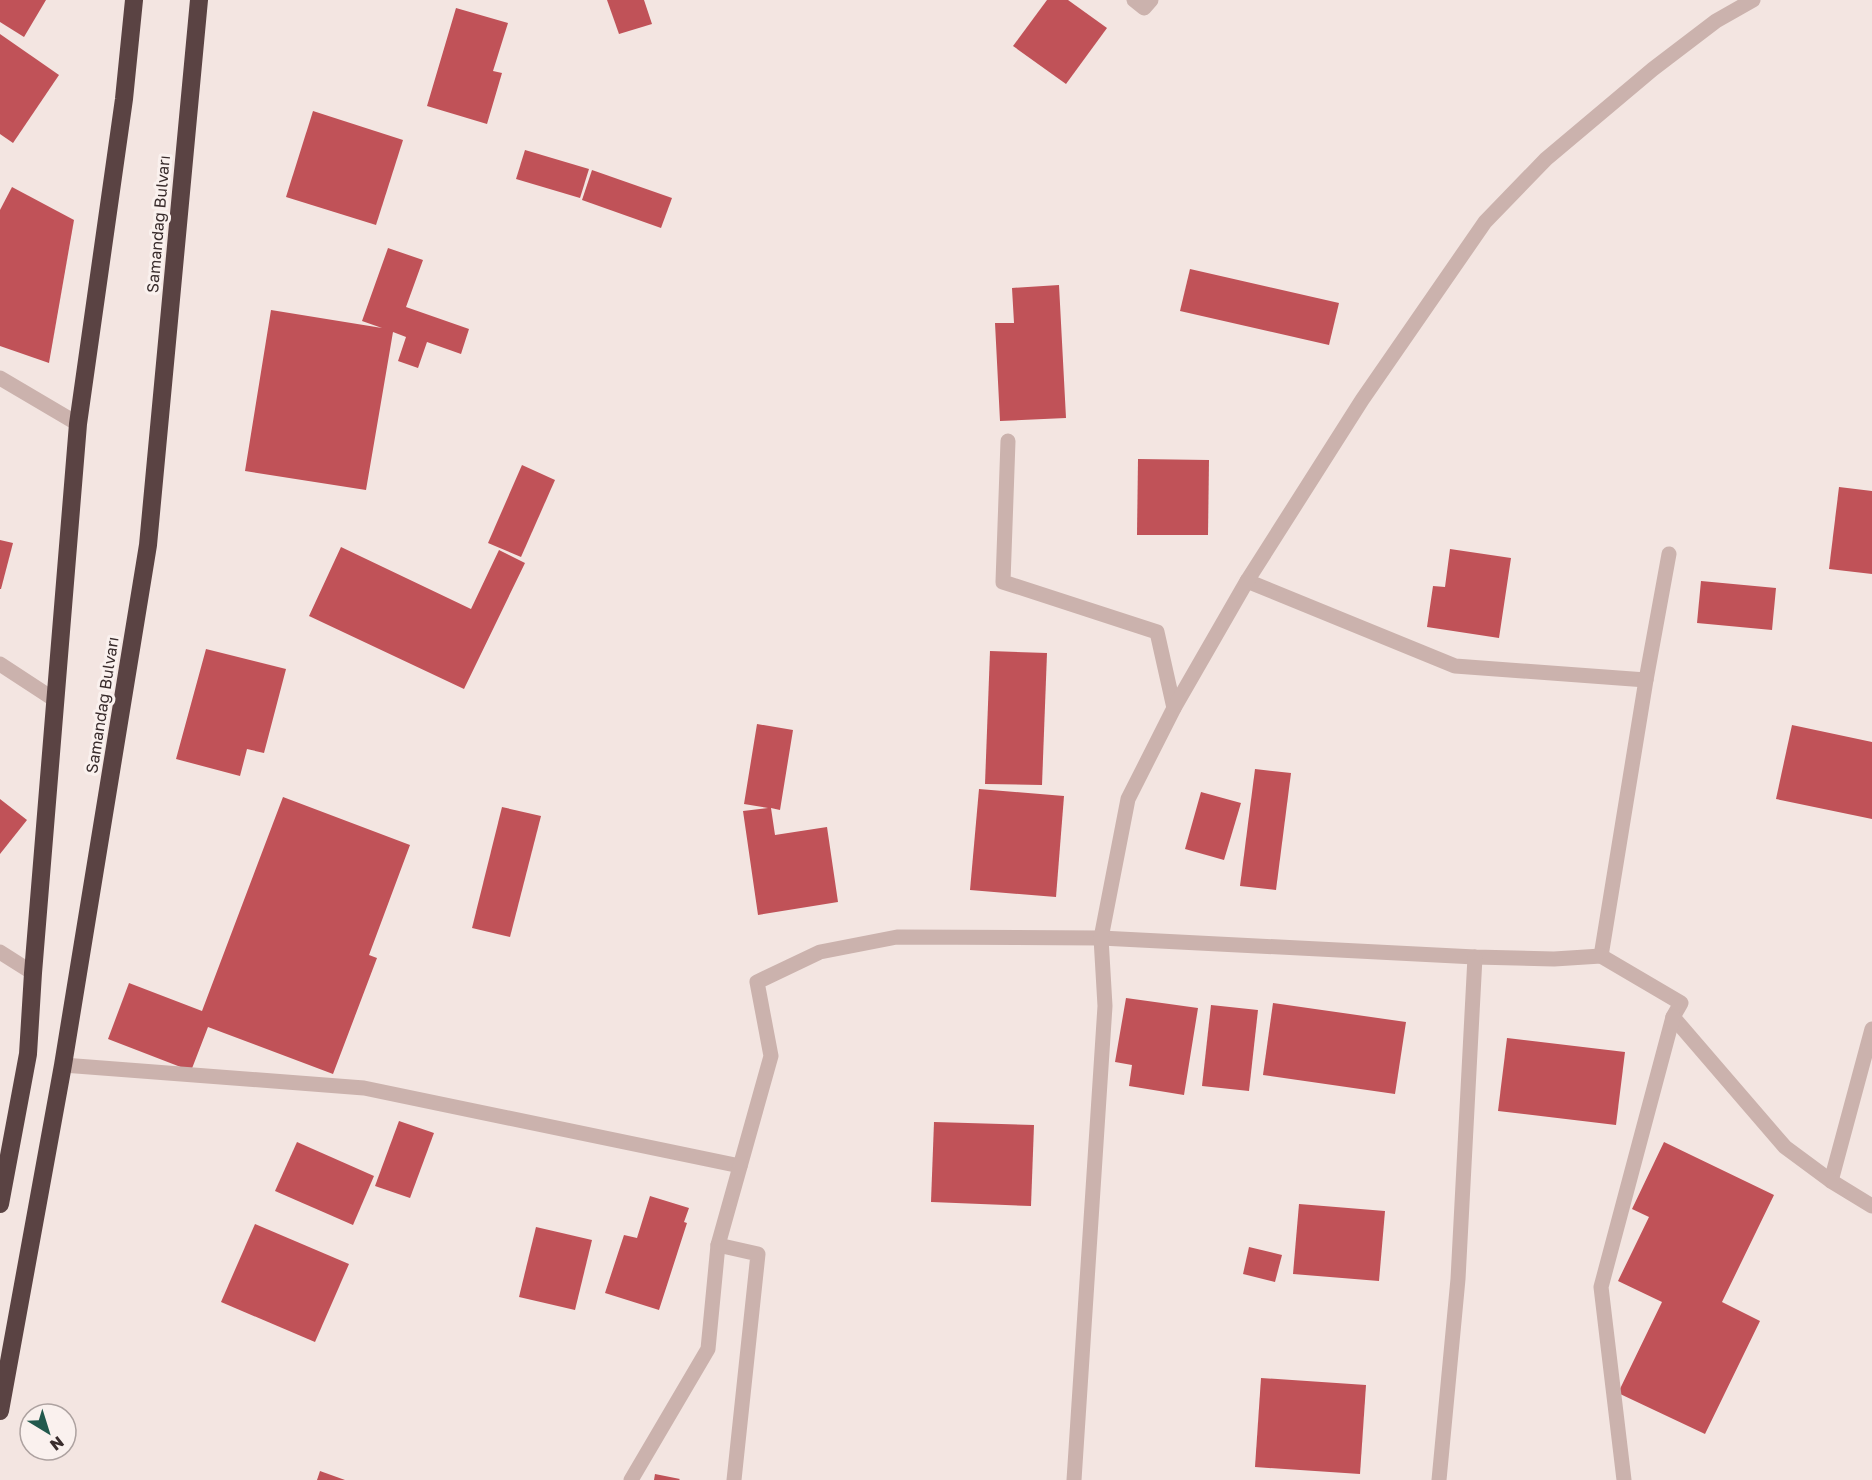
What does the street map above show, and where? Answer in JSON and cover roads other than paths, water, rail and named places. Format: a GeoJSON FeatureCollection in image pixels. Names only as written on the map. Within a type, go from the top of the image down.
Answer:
{"type":"FeatureCollection","features":[{"type":"Feature","properties":{"kind":"highway"},"geometry":{"type":"LineString","coordinates":[[1,1195],[28,1054],[78,424],[124,99],[134,0]]}},
{"type":"Feature","properties":{"kind":"highway","name":"Samandağ Bulvarı"},"geometry":{"type":"LineString","coordinates":[[0,1410],[63,1065],[148,546],[199,0]]}},
{"type":"Feature","properties":{"kind":"street"},"geometry":{"type":"LineString","coordinates":[[1134,0],[1144,8],[1151,0]]}},
{"type":"Feature","properties":{"kind":"street"},"geometry":{"type":"LineString","coordinates":[[1074,1480],[1105,1006],[1101,938],[1128,799],[1174,708],[1247,581],[1362,400],[1485,222],[1546,159],[1653,69],[1716,21],[1753,0]]}},
{"type":"Feature","properties":{"kind":"street"},"geometry":{"type":"LineString","coordinates":[[0,378],[78,424]]}},
{"type":"Feature","properties":{"kind":"street"},"geometry":{"type":"LineString","coordinates":[[1008,441],[1003,582],[1157,632],[1174,708]]}},
{"type":"Feature","properties":{"kind":"street"},"geometry":{"type":"LineString","coordinates":[[1601,956],[1669,554]]}},
{"type":"Feature","properties":{"kind":"street"},"geometry":{"type":"LineString","coordinates":[[1247,581],[1455,666],[1646,680]]}},
{"type":"Feature","properties":{"kind":"street"},"geometry":{"type":"LineString","coordinates":[[0,664],[55,700]]}},
{"type":"Feature","properties":{"kind":"street"},"geometry":{"type":"LineString","coordinates":[[631,1480],[708,1349],[718,1245],[771,1056],[757,982],[820,952],[897,937],[1101,938],[1474,957],[1554,959],[1601,956],[1681,1003],[1672,1017],[1601,1287],[1624,1480]]}},
{"type":"Feature","properties":{"kind":"street"},"geometry":{"type":"LineString","coordinates":[[0,952],[33,973]]}},
{"type":"Feature","properties":{"kind":"street"},"geometry":{"type":"LineString","coordinates":[[1439,1480],[1458,1279],[1474,957]]}},
{"type":"Feature","properties":{"kind":"street"},"geometry":{"type":"LineString","coordinates":[[1672,1017],[1785,1147],[1831,1181],[1872,1206]]}},
{"type":"Feature","properties":{"kind":"street"},"geometry":{"type":"LineString","coordinates":[[1831,1181],[1872,1029]]}},
{"type":"Feature","properties":{"kind":"street"},"geometry":{"type":"LineString","coordinates":[[63,1065],[364,1088],[740,1166]]}},
{"type":"Feature","properties":{"kind":"street"},"geometry":{"type":"LineString","coordinates":[[718,1245],[758,1254],[734,1480]]}}]}
